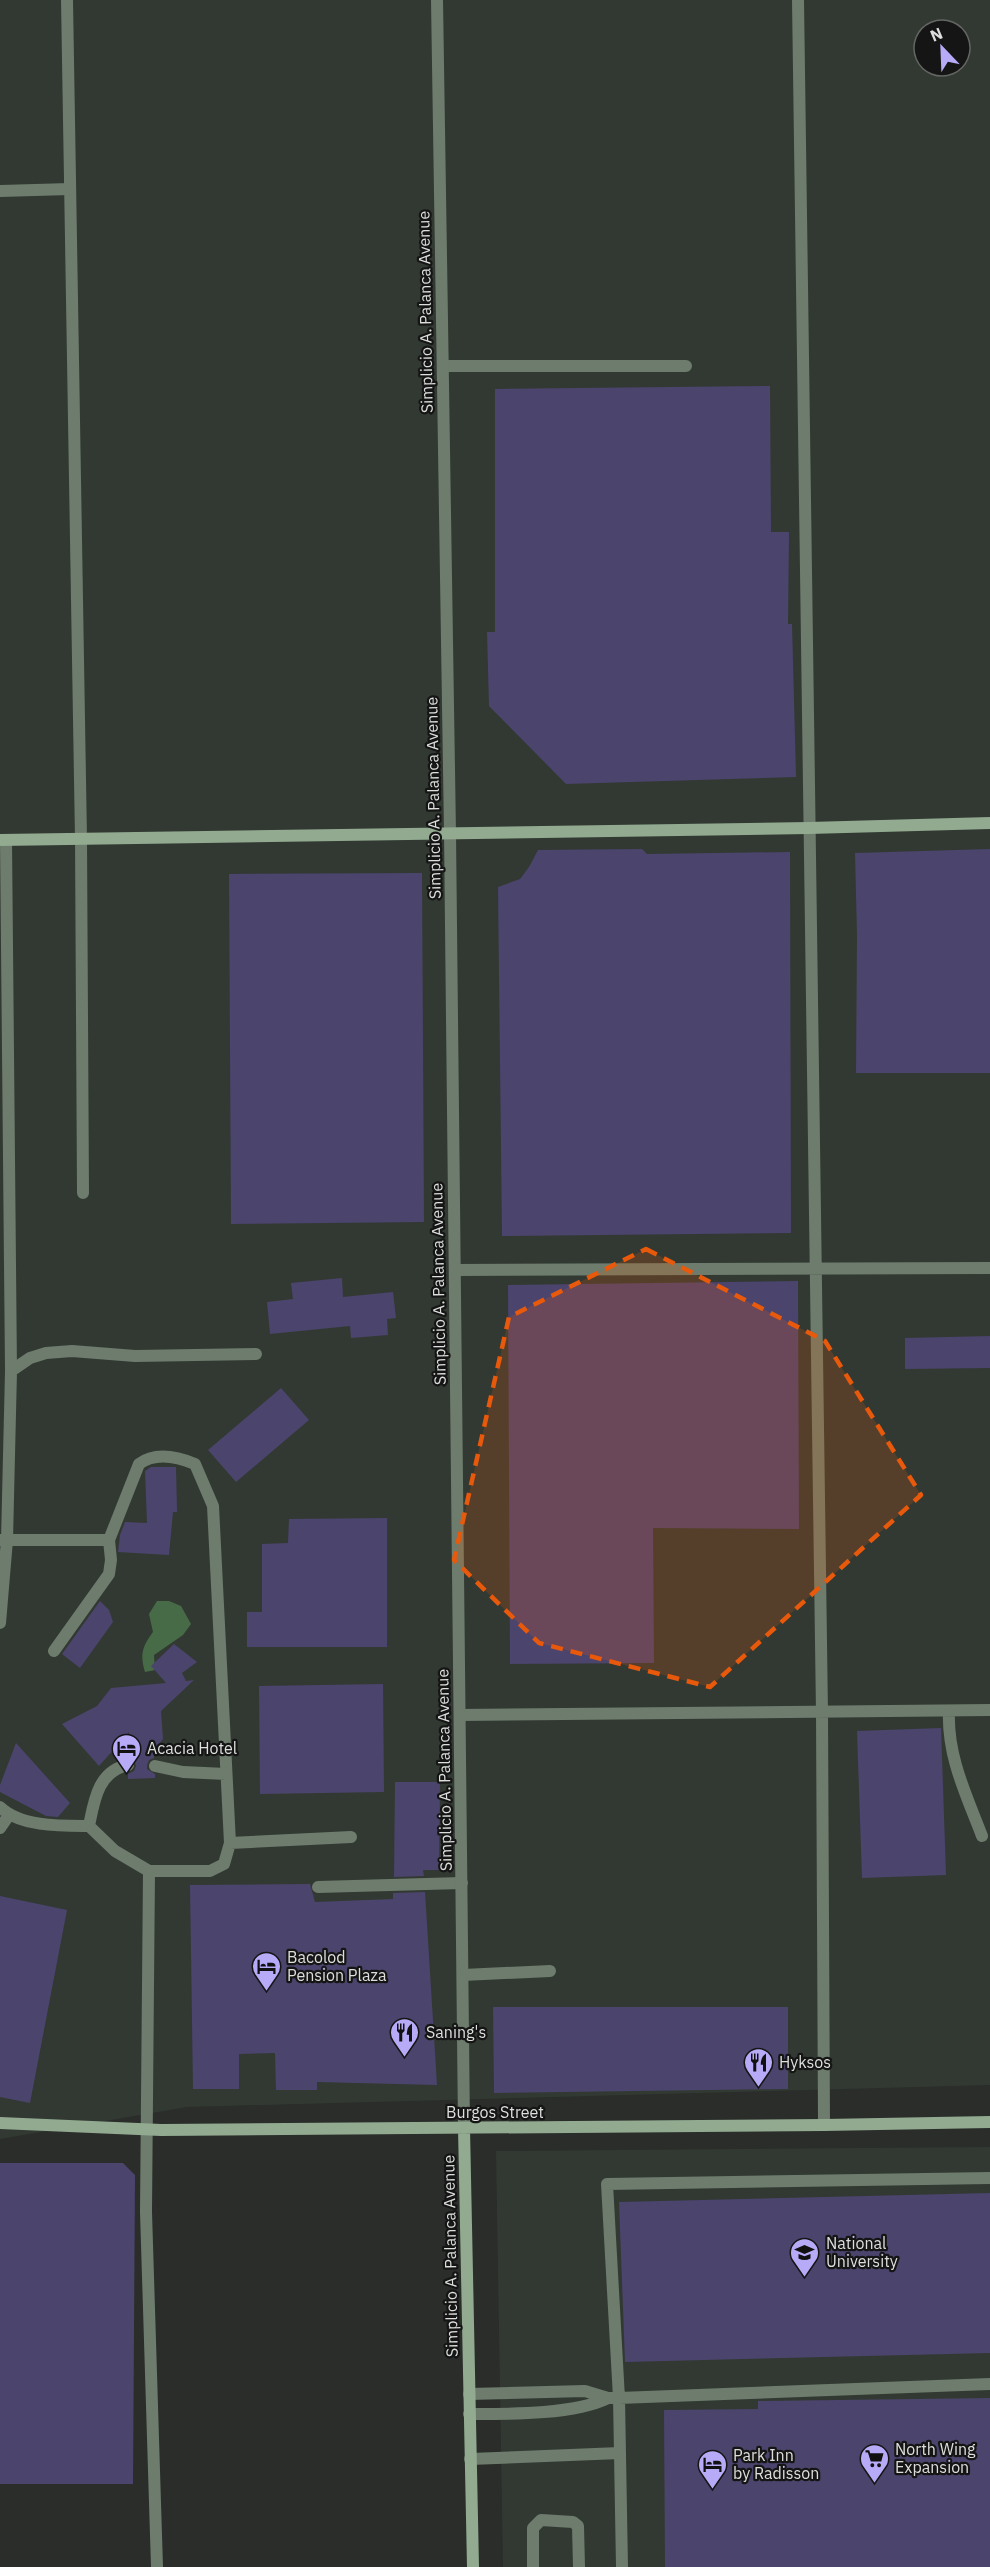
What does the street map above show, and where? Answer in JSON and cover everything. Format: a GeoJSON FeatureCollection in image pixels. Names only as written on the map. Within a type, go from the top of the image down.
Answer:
{"type":"FeatureCollection","features":[{"type":"Feature","properties":{"kind":"street"},"geometry":{"type":"LineString","coordinates":[[67,0],[81,839],[83,1193]]}},
{"type":"Feature","properties":{"kind":"street","name":"Simplicio A. Palanca Avenue"},"geometry":{"type":"LineString","coordinates":[[437,0],[450,833],[464,2128],[473,2567]]}},
{"type":"Feature","properties":{"kind":"street"},"geometry":{"type":"LineString","coordinates":[[798,0],[822,1713],[824,2126]]}},
{"type":"Feature","properties":{"kind":"street"},"geometry":{"type":"LineString","coordinates":[[0,191],[70,189]]}},
{"type":"Feature","properties":{"kind":"street"},"geometry":{"type":"LineString","coordinates":[[442,366],[686,366]]}},
{"type":"Feature","properties":{"kind":"street"},"geometry":{"type":"LineString","coordinates":[[0,1623],[11,1371],[3,840],[809,828],[990,823]]}},
{"type":"Feature","properties":{"kind":"street"},"geometry":{"type":"LineString","coordinates":[[455,1270],[990,1268]]}},
{"type":"Feature","properties":{"kind":"street"},"geometry":{"type":"LineString","coordinates":[[11,1371],[30,1358],[63,1351],[135,1356],[256,1353]]}},
{"type":"Feature","properties":{"kind":"street"},"geometry":{"type":"LineString","coordinates":[[0,1828],[4,1811],[59,1827],[89,1826],[115,1851],[148,1871],[210,1872],[224,1864],[230,1843],[213,1506],[195,1464],[180,1458],[147,1458],[139,1464],[110,1540],[109,1574],[54,1651]]}},
{"type":"Feature","properties":{"kind":"street"},"geometry":{"type":"LineString","coordinates":[[4,1540],[110,1540]]}},
{"type":"Feature","properties":{"kind":"street"},"geometry":{"type":"LineString","coordinates":[[460,1715],[990,1710]]}},
{"type":"Feature","properties":{"kind":"street"},"geometry":{"type":"LineString","coordinates":[[949,1711],[951,1751],[958,1776],[982,1836]]}},
{"type":"Feature","properties":{"kind":"street"},"geometry":{"type":"LineString","coordinates":[[89,1826],[101,1782],[116,1769],[128,1765]]}},
{"type":"Feature","properties":{"kind":"street"},"geometry":{"type":"LineString","coordinates":[[155,1766],[183,1772],[226,1774]]}},
{"type":"Feature","properties":{"kind":"street"},"geometry":{"type":"LineString","coordinates":[[230,1843],[351,1837]]}},
{"type":"Feature","properties":{"kind":"street"},"geometry":{"type":"LineString","coordinates":[[148,1871],[146,2212],[157,2567]]}},
{"type":"Feature","properties":{"kind":"street"},"geometry":{"type":"LineString","coordinates":[[318,1887],[462,1882]]}},
{"type":"Feature","properties":{"kind":"street"},"geometry":{"type":"LineString","coordinates":[[463,1976],[550,1971]]}},
{"type":"Feature","properties":{"kind":"street","name":"Burgos Street"},"geometry":{"type":"LineString","coordinates":[[0,2123],[146,2129],[824,2126],[990,2122]]}},
{"type":"Feature","properties":{"kind":"street"},"geometry":{"type":"LineString","coordinates":[[622,2567],[620,2453],[613,2398],[607,2184],[990,2178]]}},
{"type":"Feature","properties":{"kind":"street"},"geometry":{"type":"LineString","coordinates":[[469,2394],[585,2391],[613,2398],[990,2384]]}},
{"type":"Feature","properties":{"kind":"street"},"geometry":{"type":"LineString","coordinates":[[469,2414],[576,2408],[613,2398]]}},
{"type":"Feature","properties":{"kind":"street"},"geometry":{"type":"LineString","coordinates":[[470,2459],[620,2453]]}},
{"type":"Feature","properties":{"kind":"street"},"geometry":{"type":"LineString","coordinates":[[533,2567],[533,2528],[541,2520],[573,2522],[578,2526],[579,2567]]}},
{"type":"Feature","properties":{"kind":"highlighted area"},"geometry":{"type":"Polygon","coordinates":[[[646,1249],[825,1341],[921,1495],[710,1687],[539,1643],[454,1560],[509,1317],[646,1249]]]}},
{"type":"Feature","properties":{"kind":"shaded area"},"geometry":{"type":"Polygon","coordinates":[[[0,0],[990,0],[990,2085],[187,2107],[0,2139],[0,0]]]}},
{"type":"Feature","properties":{"kind":"shaded area"},"geometry":{"type":"Polygon","coordinates":[[[157,1601],[169,1601],[181,1606],[191,1624],[183,1635],[154,1655],[155,1670],[145,1672],[143,1651],[153,1632],[149,1614],[157,1601]]]}},
{"type":"Feature","properties":{"kind":"shaded area"},"geometry":{"type":"Polygon","coordinates":[[[990,2147],[990,2567],[503,2567],[496,2151],[990,2147]]]}},
{"type":"Feature","properties":{"kind":"building"},"geometry":{"type":"Polygon","coordinates":[[[770,386],[771,532],[789,532],[788,624],[792,624],[796,777],[566,784],[489,706],[487,632],[495,632],[495,389],[770,386]]]}},
{"type":"Feature","properties":{"kind":"building"},"geometry":{"type":"Polygon","coordinates":[[[642,849],[647,854],[790,852],[791,1233],[502,1236],[498,887],[520,879],[538,850],[642,849]]]}},
{"type":"Feature","properties":{"kind":"building"},"geometry":{"type":"Polygon","coordinates":[[[990,849],[990,1073],[856,1073],[855,853],[990,849]]]}},
{"type":"Feature","properties":{"kind":"building"},"geometry":{"type":"Polygon","coordinates":[[[422,873],[424,1222],[231,1224],[229,874],[422,873]]]}},
{"type":"Feature","properties":{"kind":"building"},"geometry":{"type":"Polygon","coordinates":[[[342,1278],[343,1297],[393,1292],[396,1318],[387,1319],[388,1335],[351,1338],[350,1326],[270,1334],[267,1302],[293,1299],[291,1283],[342,1278]]]}},
{"type":"Feature","properties":{"kind":"building"},"geometry":{"type":"Polygon","coordinates":[[[798,1281],[799,1529],[653,1528],[654,1663],[510,1664],[508,1285],[798,1281]]]}},
{"type":"Feature","properties":{"kind":"building"},"geometry":{"type":"Polygon","coordinates":[[[990,1336],[990,1368],[905,1369],[905,1338],[990,1336]]]}},
{"type":"Feature","properties":{"kind":"building"},"geometry":{"type":"Polygon","coordinates":[[[281,1388],[309,1420],[236,1482],[208,1450],[281,1388]]]}},
{"type":"Feature","properties":{"kind":"building"},"geometry":{"type":"Polygon","coordinates":[[[151,1467],[176,1467],[177,1512],[173,1512],[169,1555],[118,1552],[120,1535],[125,1522],[147,1523],[145,1471],[151,1467]]]}},
{"type":"Feature","properties":{"kind":"building"},"geometry":{"type":"Polygon","coordinates":[[[387,1518],[387,1647],[247,1647],[247,1612],[262,1612],[262,1544],[288,1543],[289,1519],[387,1518]]]}},
{"type":"Feature","properties":{"kind":"building"},"geometry":{"type":"Polygon","coordinates":[[[100,1601],[109,1610],[113,1622],[80,1668],[62,1654],[100,1601]]]}},
{"type":"Feature","properties":{"kind":"building"},"geometry":{"type":"Polygon","coordinates":[[[174,1644],[197,1662],[182,1673],[186,1681],[194,1680],[161,1711],[163,1739],[154,1750],[154,1758],[149,1760],[147,1765],[147,1769],[155,1774],[155,1778],[128,1779],[128,1774],[134,1771],[136,1766],[134,1759],[128,1757],[129,1732],[99,1766],[62,1724],[97,1706],[111,1688],[166,1683],[151,1666],[174,1644]]]}},
{"type":"Feature","properties":{"kind":"building"},"geometry":{"type":"Polygon","coordinates":[[[383,1684],[384,1792],[260,1794],[259,1686],[383,1684]]]}},
{"type":"Feature","properties":{"kind":"building"},"geometry":{"type":"Polygon","coordinates":[[[941,1728],[946,1875],[862,1878],[857,1731],[941,1728]]]}},
{"type":"Feature","properties":{"kind":"building"},"geometry":{"type":"Polygon","coordinates":[[[16,1743],[70,1803],[58,1817],[46,1816],[0,1792],[0,1785],[16,1743]]]}},
{"type":"Feature","properties":{"kind":"building"},"geometry":{"type":"Polygon","coordinates":[[[395,1782],[440,1782],[439,1870],[423,1870],[424,1876],[394,1877],[395,1782]]]}},
{"type":"Feature","properties":{"kind":"building"},"geometry":{"type":"Polygon","coordinates":[[[310,1884],[315,1902],[393,1899],[393,1893],[425,1892],[437,2085],[317,2082],[317,2090],[276,2090],[275,2053],[239,2054],[239,2089],[193,2089],[190,1885],[310,1884]]]}},
{"type":"Feature","properties":{"kind":"building"},"geometry":{"type":"Polygon","coordinates":[[[0,1896],[67,1910],[30,2103],[0,2097],[0,1896]]]}},
{"type":"Feature","properties":{"kind":"building"},"geometry":{"type":"Polygon","coordinates":[[[493,2007],[788,2007],[788,2089],[494,2093],[493,2007]]]}},
{"type":"Feature","properties":{"kind":"building"},"geometry":{"type":"Polygon","coordinates":[[[0,2163],[123,2163],[135,2175],[133,2484],[0,2484],[0,2163]]]}},
{"type":"Feature","properties":{"kind":"building","name":"National University"},"geometry":{"type":"Polygon","coordinates":[[[990,2193],[990,2353],[625,2362],[619,2202],[990,2193]]]}},
{"type":"Feature","properties":{"kind":"building","name":"North Wing Expansion"},"geometry":{"type":"Polygon","coordinates":[[[990,2398],[990,2567],[665,2567],[664,2410],[758,2409],[758,2401],[990,2398]]]}},
{"type":"Feature","properties":{"kind":"place","name":"Acacia Hotel"},"geometry":{"type":"Point","coordinates":[126,1774]}},
{"type":"Feature","properties":{"kind":"place","name":"Bacolod Pension Plaza"},"geometry":{"type":"Point","coordinates":[266,1992]}},
{"type":"Feature","properties":{"kind":"place","name":"Saning's"},"geometry":{"type":"Point","coordinates":[405,2058]}},
{"type":"Feature","properties":{"kind":"place","name":"Hyksos"},"geometry":{"type":"Point","coordinates":[758,2088]}},
{"type":"Feature","properties":{"kind":"place","name":"National University"},"geometry":{"type":"Point","coordinates":[805,2278]}},
{"type":"Feature","properties":{"kind":"place","name":"North Wing Expansion"},"geometry":{"type":"Point","coordinates":[874,2484]}},
{"type":"Feature","properties":{"kind":"place","name":"Park Inn by Radisson"},"geometry":{"type":"Point","coordinates":[712,2490]}}]}
